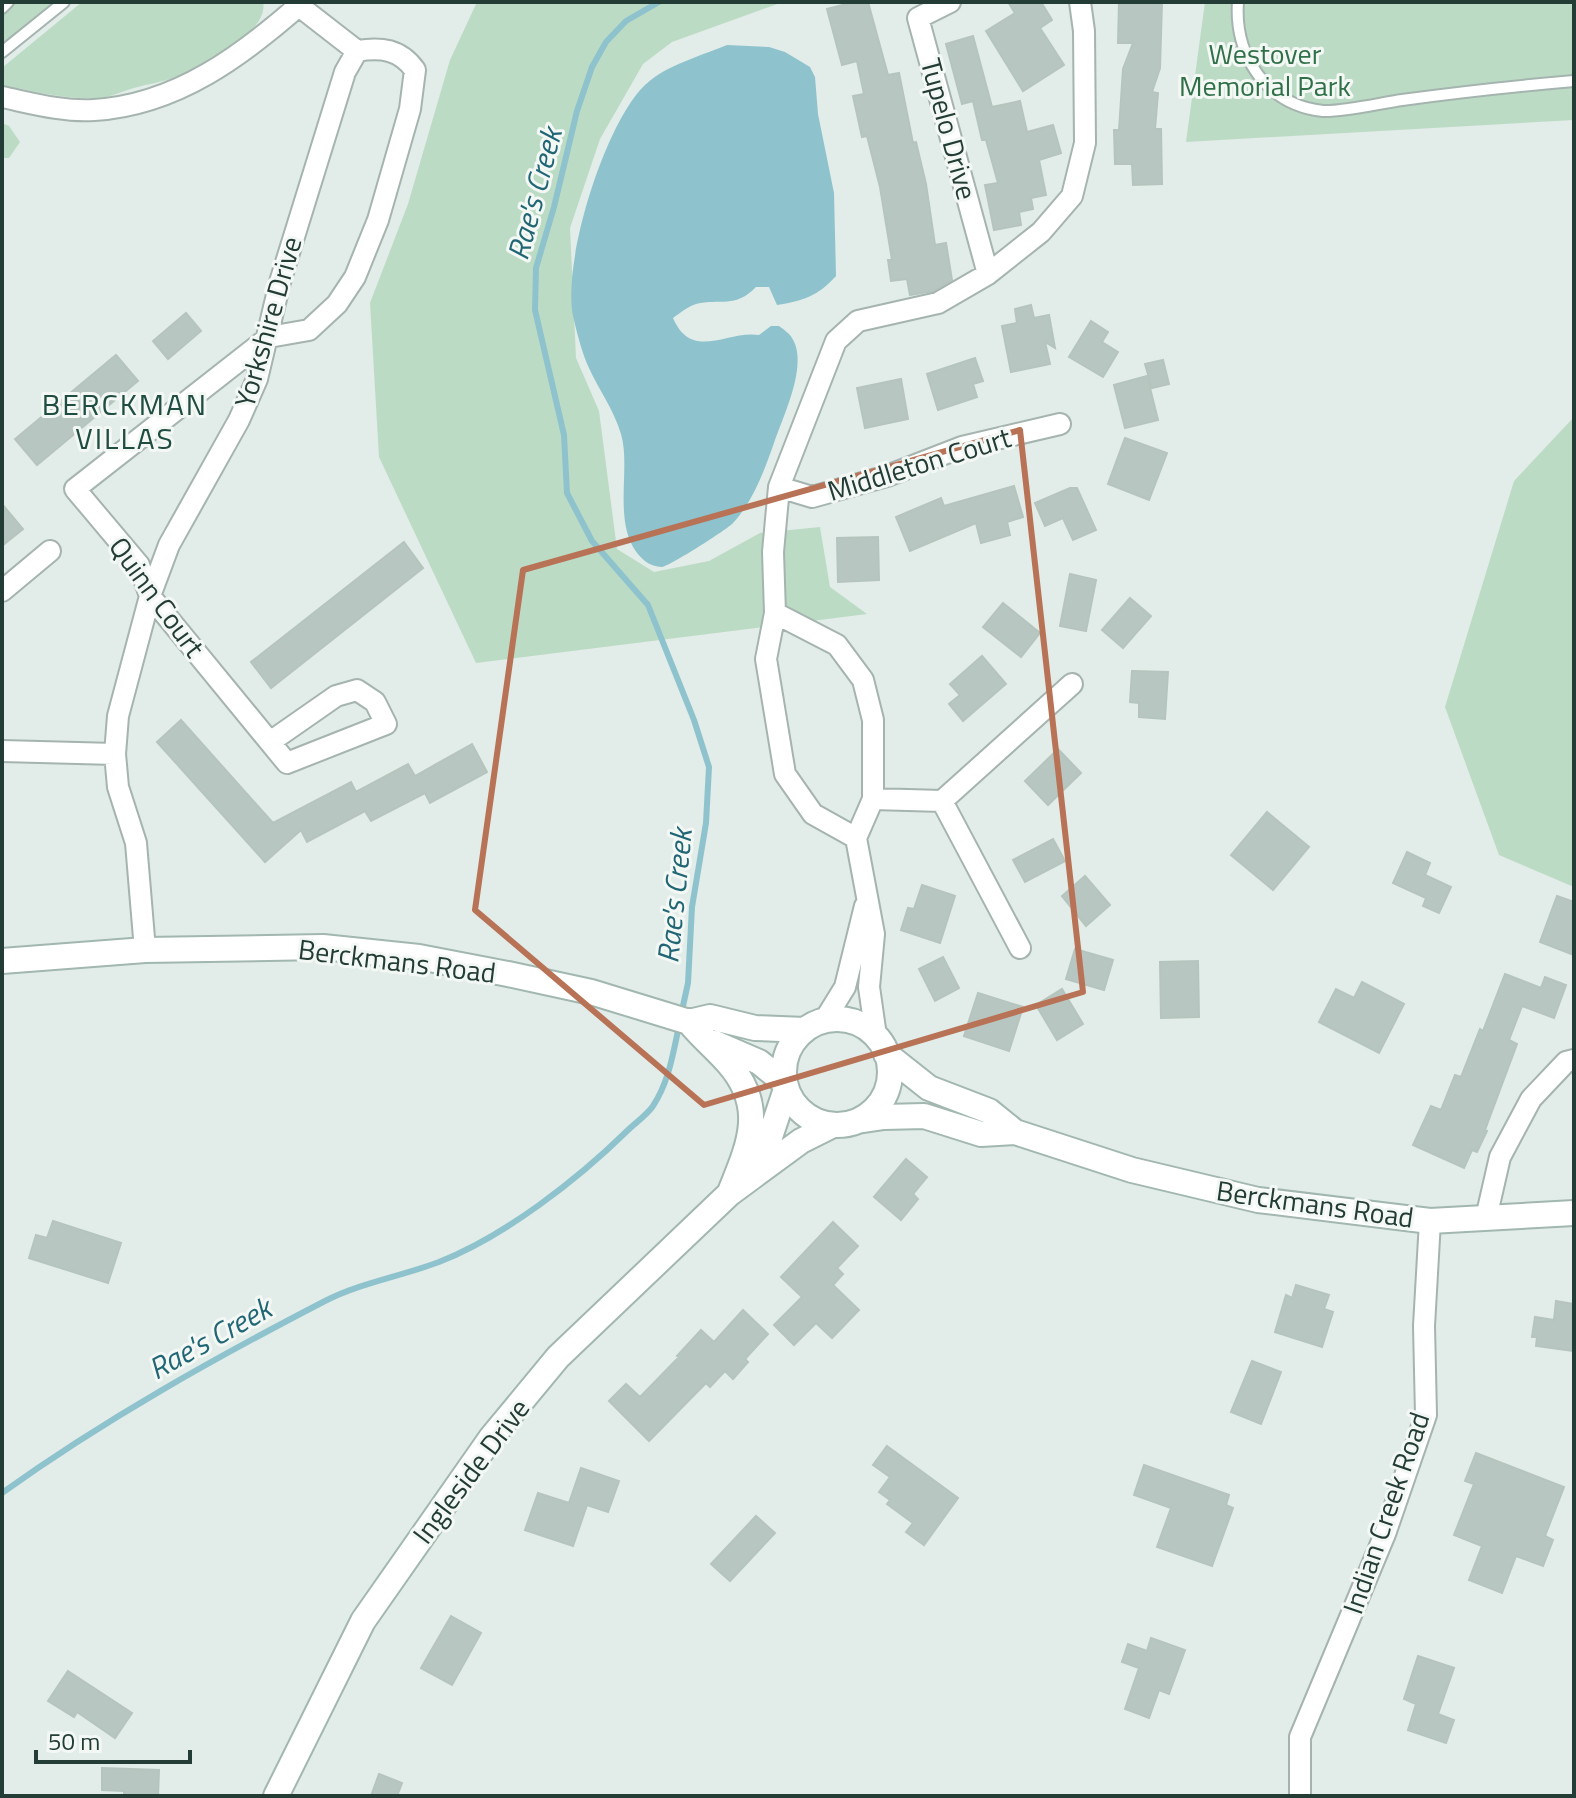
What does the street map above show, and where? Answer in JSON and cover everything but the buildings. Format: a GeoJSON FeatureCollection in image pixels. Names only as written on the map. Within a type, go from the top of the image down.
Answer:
{"type":"FeatureCollection","features":[{"type":"Feature","properties":{"kind":"main road","name":"Berckmans Road"},"geometry":{"type":"LineString","coordinates":[[2,961],[145,950],[323,947],[419,957],[591,992],[696,1030],[759,1062],[785,1086]]}},
{"type":"Feature","properties":{"kind":"main road","name":"Berckmans Road"},"geometry":{"type":"LineString","coordinates":[[696,1030],[710,1017],[755,1028],[814,1025]]}},
{"type":"Feature","properties":{"kind":"main road"},"geometry":{"type":"LineString","coordinates":[[847,1019],[863,1025],[881,1045],[890,1066],[888,1084],[882,1099],[871,1112],[845,1123],[808,1117],[794,1105],[785,1086],[783,1070],[787,1052],[796,1037],[814,1025],[847,1019]]}},
{"type":"Feature","properties":{"kind":"main road"},"geometry":{"type":"LineString","coordinates":[[696,1030],[740,1078],[749,1096],[752,1112],[748,1148],[729,1194]]}},
{"type":"Feature","properties":{"kind":"main road","name":"Berckmans Road"},"geometry":{"type":"LineString","coordinates":[[881,1045],[929,1088],[989,1111],[1015,1132],[1132,1170],[1258,1200],[1430,1221],[1574,1213]]}},
{"type":"Feature","properties":{"kind":"main road","name":"Ingleside Drive"},"geometry":{"type":"LineString","coordinates":[[729,1194],[767,1146],[785,1086]]}},
{"type":"Feature","properties":{"kind":"main road","name":"Berckmans Road"},"geometry":{"type":"LineString","coordinates":[[845,1123],[884,1117],[924,1116],[981,1134],[1015,1132]]}},
{"type":"Feature","properties":{"kind":"main road","name":"Ingleside Drive"},"geometry":{"type":"LineString","coordinates":[[276,1796],[363,1621],[491,1438],[558,1357],[729,1194],[801,1141],[845,1123]]}},
{"type":"Feature","properties":{"kind":"street","name":"Tupelo Drive"},"geometry":{"type":"LineString","coordinates":[[950,2],[918,18],[988,274]]}},
{"type":"Feature","properties":{"kind":"street"},"geometry":{"type":"LineString","coordinates":[[856,838],[813,814],[785,774],[766,659],[775,613],[773,552],[779,487],[836,341],[858,321],[938,303],[988,274],[1041,232],[1072,196],[1085,143],[1084,31],[1080,2]]}},
{"type":"Feature","properties":{"kind":"street"},"geometry":{"type":"LineString","coordinates":[[2,97],[44,106],[92,111],[134,105],[208,75],[261,40],[299,3],[357,51],[379,48],[405,56],[415,70],[410,109],[378,220],[355,277],[337,304],[309,330],[269,337]]}},
{"type":"Feature","properties":{"kind":"street","name":"Yorkshire Drive"},"geometry":{"type":"LineString","coordinates":[[145,950],[136,843],[118,787],[115,754],[118,716],[150,596],[169,545],[239,420],[257,379],[280,282],[305,198],[345,72],[357,51]]}},
{"type":"Feature","properties":{"kind":"street","name":"Quinn Court"},"geometry":{"type":"LineString","coordinates":[[269,337],[75,489],[139,565],[150,596],[287,763],[386,724],[375,702],[357,690],[336,696],[270,742]]}},
{"type":"Feature","properties":{"kind":"street","name":"Middleton Court"},"geometry":{"type":"LineString","coordinates":[[779,487],[812,497],[887,476],[962,447],[1060,424]]}},
{"type":"Feature","properties":{"kind":"street"},"geometry":{"type":"LineString","coordinates":[[2,591],[50,551]]}},
{"type":"Feature","properties":{"kind":"street"},"geometry":{"type":"LineString","coordinates":[[775,613],[837,645],[863,680],[873,720],[873,799],[856,838],[874,934],[869,987],[881,1045]]}},
{"type":"Feature","properties":{"kind":"street"},"geometry":{"type":"LineString","coordinates":[[873,799],[942,801],[1072,684]]}},
{"type":"Feature","properties":{"kind":"street"},"geometry":{"type":"LineString","coordinates":[[2,751],[115,754]]}},
{"type":"Feature","properties":{"kind":"street"},"geometry":{"type":"LineString","coordinates":[[942,801],[1020,948]]}},
{"type":"Feature","properties":{"kind":"street"},"geometry":{"type":"LineString","coordinates":[[814,1025],[845,987],[866,902]]}},
{"type":"Feature","properties":{"kind":"street"},"geometry":{"type":"LineString","coordinates":[[1486,1218],[1500,1157],[1531,1099],[1566,1062],[1574,1060]]}},
{"type":"Feature","properties":{"kind":"street","name":"Indian Creek Road"},"geometry":{"type":"LineString","coordinates":[[1300,1796],[1300,1737],[1385,1534],[1426,1415],[1424,1326],[1430,1221]]}},
{"type":"Feature","properties":{"kind":"lane"},"geometry":{"type":"LineString","coordinates":[[2,8],[8,2]]}},
{"type":"Feature","properties":{"kind":"lane"},"geometry":{"type":"LineString","coordinates":[[2,52],[64,2]]}},
{"type":"Feature","properties":{"kind":"lane"},"geometry":{"type":"LineString","coordinates":[[1238,2],[1236,24],[1246,55],[1264,84],[1291,102],[1324,111],[1488,88],[1574,81]]}},
{"type":"Feature","properties":{"kind":"highlighted area"},"geometry":{"type":"Polygon","coordinates":[[[1020,430],[1083,992],[704,1105],[475,910],[523,570],[1020,430]]]}},
{"type":"Feature","properties":{"kind":"green space"},"geometry":{"type":"Polygon","coordinates":[[[2,2],[65,2],[2,51],[2,2]]]}},
{"type":"Feature","properties":{"kind":"green space"},"geometry":{"type":"Polygon","coordinates":[[[82,2],[263,2],[262,14],[256,25],[232,48],[171,79],[99,98],[62,96],[2,85],[3,67],[82,2]]]}},
{"type":"Feature","properties":{"kind":"green space"},"geometry":{"type":"Polygon","coordinates":[[[477,2],[783,2],[672,42],[643,64],[600,139],[570,228],[576,358],[599,411],[617,549],[654,572],[709,561],[760,533],[820,527],[830,587],[867,614],[476,663],[379,457],[370,303],[408,204],[450,60],[477,2]]]}},
{"type":"Feature","properties":{"kind":"green space","name":"Westover Memorial Park"},"geometry":{"type":"Polygon","coordinates":[[[1205,2],[1574,2],[1574,120],[1186,142],[1205,2]]]}},
{"type":"Feature","properties":{"kind":"green space"},"geometry":{"type":"Polygon","coordinates":[[[2,123],[9,126],[20,142],[9,158],[2,158],[2,123]]]}},
{"type":"Feature","properties":{"kind":"green space"},"geometry":{"type":"Polygon","coordinates":[[[1574,417],[1574,887],[1499,855],[1445,707],[1514,481],[1574,417]]]}},
{"type":"Feature","properties":{"kind":"water"},"geometry":{"type":"Polygon","coordinates":[[[727,45],[769,47],[785,52],[810,67],[815,77],[818,114],[834,193],[836,276],[816,293],[795,302],[777,305],[769,287],[756,287],[741,298],[727,302],[696,304],[673,318],[690,339],[700,341],[759,335],[771,326],[779,326],[792,338],[798,362],[788,405],[762,475],[747,505],[729,527],[686,555],[660,567],[645,561],[628,534],[624,517],[624,449],[621,434],[589,368],[578,336],[571,292],[574,262],[580,229],[602,160],[630,104],[653,78],[727,45]]]}},
{"type":"Feature","properties":{"kind":"waterway","name":"Rae's Creek"},"geometry":{"type":"LineString","coordinates":[[659,2],[626,21],[606,42],[592,67],[577,111],[536,268],[535,310],[564,435],[567,493],[592,541],[648,605],[694,720],[709,767],[706,823],[692,907],[688,983],[681,1015]]}},
{"type":"Feature","properties":{"kind":"waterway","name":"Rae's Creek"},"geometry":{"type":"LineString","coordinates":[[2,1493],[119,1415],[283,1323],[338,1295],[464,1251],[539,1205],[586,1168],[650,1109],[667,1077],[679,1026]]}},
{"type":"Feature","properties":{"kind":"district","name":"BERCKMAN VILLAS"},"geometry":{"type":"Point","coordinates":[125,422]}}]}
